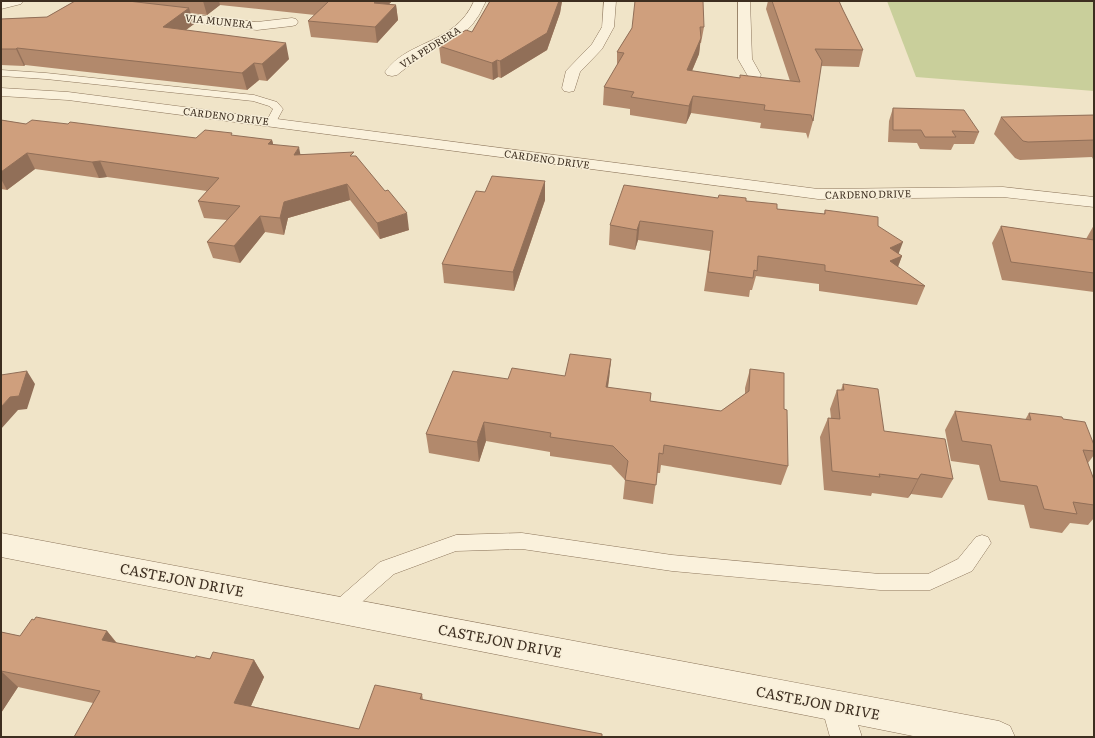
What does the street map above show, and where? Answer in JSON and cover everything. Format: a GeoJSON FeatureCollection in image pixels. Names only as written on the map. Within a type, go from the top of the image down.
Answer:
{"type":"FeatureCollection","features":[{"type":"Feature","properties":{"kind":"street"},"geometry":{"type":"LineString","coordinates":[[1,5],[17,1]]}},
{"type":"Feature","properties":{"kind":"street","name":"VIA PEDRERA"},"geometry":{"type":"LineString","coordinates":[[392,72],[406,60],[456,34],[478,10],[480,1]]}},
{"type":"Feature","properties":{"kind":"street"},"geometry":{"type":"LineString","coordinates":[[569,88],[573,71],[597,46],[608,27],[610,1]]}},
{"type":"Feature","properties":{"kind":"street"},"geometry":{"type":"LineString","coordinates":[[744,1],[745,59],[754,75]]}},
{"type":"Feature","properties":{"kind":"street","name":"VIA MUNERA"},"geometry":{"type":"LineString","coordinates":[[150,14],[257,26],[292,22]]}},
{"type":"Feature","properties":{"kind":"street","name":"CARDENO DRIVE"},"geometry":{"type":"LineString","coordinates":[[1,92],[68,96],[818,194],[1003,192],[1094,202]]}},
{"type":"Feature","properties":{"kind":"street","name":"CASTEJON DRIVE"},"geometry":{"type":"LineString","coordinates":[[1,545],[999,737]]}},
{"type":"Feature","properties":{"kind":"street"},"geometry":{"type":"LineString","coordinates":[[837,706],[846,737]]}},
{"type":"Feature","properties":{"kind":"lane"},"geometry":{"type":"LineString","coordinates":[[1,73],[46,76],[254,98],[273,104],[278,109],[271,122]]}},
{"type":"Feature","properties":{"kind":"lane"},"geometry":{"type":"LineString","coordinates":[[339,610],[387,568],[456,543],[522,541],[672,563],[880,582],[930,582],[965,565],[982,543]]}},
{"type":"Feature","properties":{"kind":"green space"},"geometry":{"type":"Polygon","coordinates":[[[887,1],[1094,1],[1094,91],[916,77],[887,1]]]}},
{"type":"Feature","properties":{"kind":"building"},"geometry":{"type":"Polygon","coordinates":[[[75,1],[128,1],[189,8],[163,27],[286,43],[262,64],[254,63],[242,73],[17,48],[1,49],[1,19],[47,17],[75,1]]]}},
{"type":"Feature","properties":{"kind":"building"},"geometry":{"type":"Polygon","coordinates":[[[329,1],[376,1],[374,3],[396,5],[375,27],[308,21],[329,1]]]}},
{"type":"Feature","properties":{"kind":"building"},"geometry":{"type":"Polygon","coordinates":[[[490,1],[559,1],[547,33],[500,61],[497,60],[492,63],[439,46],[466,30],[472,32],[490,1]]]}},
{"type":"Feature","properties":{"kind":"building"},"geometry":{"type":"Polygon","coordinates":[[[635,1],[703,1],[704,27],[700,27],[701,38],[687,70],[740,78],[740,75],[800,82],[772,1],[839,1],[863,50],[815,49],[822,61],[813,121],[811,115],[764,110],[765,105],[693,96],[689,106],[631,97],[634,92],[604,87],[624,53],[617,52],[632,28],[635,1]]]}},
{"type":"Feature","properties":{"kind":"building"},"geometry":{"type":"Polygon","coordinates":[[[893,108],[964,110],[979,132],[952,131],[956,137],[925,137],[921,130],[893,130],[893,108]]]}},
{"type":"Feature","properties":{"kind":"building"},"geometry":{"type":"Polygon","coordinates":[[[1094,115],[1094,140],[1028,142],[1023,141],[1001,117],[1094,115]]]}},
{"type":"Feature","properties":{"kind":"building"},"geometry":{"type":"Polygon","coordinates":[[[1,120],[26,124],[32,120],[68,124],[70,122],[196,138],[205,130],[272,140],[268,144],[299,147],[294,155],[354,152],[350,156],[356,156],[385,191],[388,190],[407,213],[377,223],[347,184],[284,202],[280,218],[260,216],[234,246],[207,242],[240,206],[198,201],[219,178],[100,161],[92,162],[27,153],[1,172],[1,120]]]}},
{"type":"Feature","properties":{"kind":"building"},"geometry":{"type":"Polygon","coordinates":[[[492,176],[545,181],[513,272],[442,264],[476,191],[485,192],[492,176]]]}},
{"type":"Feature","properties":{"kind":"building"},"geometry":{"type":"Polygon","coordinates":[[[624,185],[718,198],[719,195],[746,198],[746,201],[777,204],[777,209],[825,214],[825,210],[878,217],[878,226],[903,242],[890,248],[902,256],[890,261],[925,286],[825,271],[825,265],[758,256],[757,271],[754,270],[753,278],[708,272],[713,231],[640,221],[637,230],[610,225],[624,185]]]}},
{"type":"Feature","properties":{"kind":"building"},"geometry":{"type":"Polygon","coordinates":[[[1001,226],[1094,240],[1094,273],[1011,262],[1001,226]]]}},
{"type":"Feature","properties":{"kind":"building"},"geometry":{"type":"Polygon","coordinates":[[[570,354],[611,359],[606,387],[651,393],[650,401],[721,411],[749,391],[750,369],[784,373],[784,409],[787,410],[788,466],[664,445],[663,454],[659,453],[656,485],[625,480],[628,461],[613,446],[550,437],[551,433],[484,422],[477,442],[426,434],[453,371],[508,379],[512,368],[565,376],[570,354]]]}},
{"type":"Feature","properties":{"kind":"building"},"geometry":{"type":"Polygon","coordinates":[[[27,371],[19,396],[10,397],[1,407],[1,375],[27,371]]]}},
{"type":"Feature","properties":{"kind":"building"},"geometry":{"type":"Polygon","coordinates":[[[843,384],[878,389],[884,431],[945,439],[953,479],[921,474],[918,479],[879,474],[880,477],[832,471],[828,418],[840,419],[837,390],[844,390],[843,384]]]}},
{"type":"Feature","properties":{"kind":"building"},"geometry":{"type":"Polygon","coordinates":[[[955,411],[1031,420],[1029,413],[1062,417],[1063,419],[1085,422],[1094,445],[1094,451],[1083,450],[1094,480],[1094,505],[1073,502],[1077,514],[1044,509],[1037,486],[1000,481],[991,445],[962,441],[955,411]]]}},
{"type":"Feature","properties":{"kind":"building"},"geometry":{"type":"Polygon","coordinates":[[[36,617],[107,631],[102,640],[195,658],[196,656],[210,659],[213,652],[254,660],[234,703],[359,729],[375,685],[422,694],[420,699],[602,734],[602,737],[74,737],[100,691],[1,671],[1,632],[20,636],[32,619],[34,620],[36,617]]]}}]}
